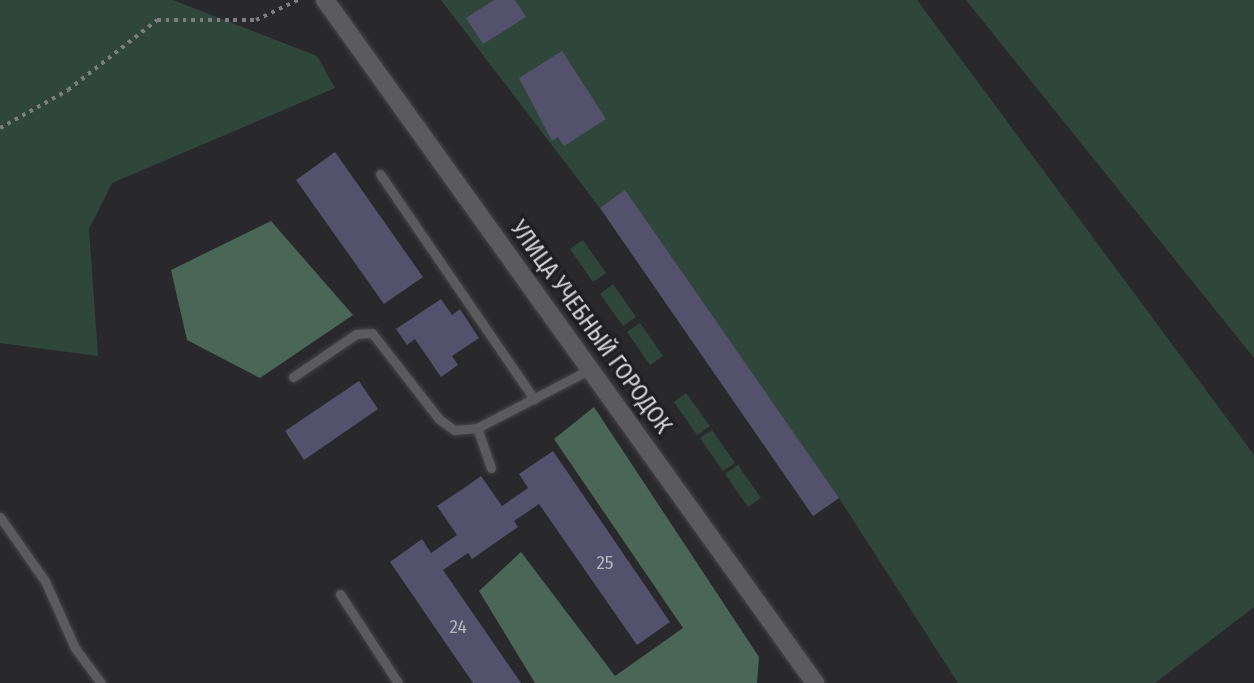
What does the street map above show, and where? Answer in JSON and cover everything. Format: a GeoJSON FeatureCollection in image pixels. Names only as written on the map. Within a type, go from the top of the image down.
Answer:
{"type":"FeatureCollection","features":[{"type":"Feature","properties":{"kind":"street","name":"УЛИЦА УЧЕБНЫЙ ГОРОДОК"},"geometry":{"type":"LineString","coordinates":[[326,0],[815,683]]}},
{"type":"Feature","properties":{"kind":"lane"},"geometry":{"type":"LineString","coordinates":[[380,174],[534,398]]}},
{"type":"Feature","properties":{"kind":"lane"},"geometry":{"type":"LineString","coordinates":[[293,377],[356,334],[372,333],[439,419],[454,430],[477,428],[591,369]]}},
{"type":"Feature","properties":{"kind":"lane"},"geometry":{"type":"LineString","coordinates":[[477,428],[491,468]]}},
{"type":"Feature","properties":{"kind":"lane"},"geometry":{"type":"LineString","coordinates":[[0,517],[46,580],[75,648],[101,683]]}},
{"type":"Feature","properties":{"kind":"lane"},"geometry":{"type":"LineString","coordinates":[[340,594],[393,682]]}},
{"type":"Feature","properties":{"kind":"path"},"geometry":{"type":"LineString","coordinates":[[0,128],[68,89],[156,20],[256,20],[298,0]]}},
{"type":"Feature","properties":{"kind":"green space"},"geometry":{"type":"Polygon","coordinates":[[[0,0],[173,0],[317,56],[335,88],[112,183],[89,229],[98,356],[0,343],[0,0]]]}},
{"type":"Feature","properties":{"kind":"green space"},"geometry":{"type":"Polygon","coordinates":[[[441,0],[917,0],[1254,455],[1254,607],[1155,683],[958,683],[839,498],[813,516],[600,208],[441,0]]]}},
{"type":"Feature","properties":{"kind":"green space"},"geometry":{"type":"Polygon","coordinates":[[[966,0],[1254,0],[1254,358],[966,0]]]}},
{"type":"Feature","properties":{"kind":"green space"},"geometry":{"type":"Polygon","coordinates":[[[271,221],[353,315],[260,378],[187,340],[171,270],[271,221]]]}},
{"type":"Feature","properties":{"kind":"green space"},"geometry":{"type":"Polygon","coordinates":[[[583,240],[606,273],[593,282],[570,249],[583,240]]]}},
{"type":"Feature","properties":{"kind":"green space"},"geometry":{"type":"Polygon","coordinates":[[[613,284],[636,317],[623,326],[600,294],[613,284]]]}},
{"type":"Feature","properties":{"kind":"green space"},"geometry":{"type":"Polygon","coordinates":[[[640,323],[663,356],[650,365],[627,332],[640,323]]]}},
{"type":"Feature","properties":{"kind":"green space"},"geometry":{"type":"Polygon","coordinates":[[[686,393],[710,426],[697,435],[674,402],[686,393]]]}},
{"type":"Feature","properties":{"kind":"green space"},"geometry":{"type":"Polygon","coordinates":[[[594,407],[759,657],[757,683],[535,683],[479,591],[521,552],[615,676],[683,628],[554,439],[594,407]]]}},
{"type":"Feature","properties":{"kind":"green space"},"geometry":{"type":"Polygon","coordinates":[[[712,430],[735,463],[723,471],[700,438],[712,430]]]}},
{"type":"Feature","properties":{"kind":"green space"},"geometry":{"type":"Polygon","coordinates":[[[738,465],[761,498],[748,507],[725,474],[738,465]]]}},
{"type":"Feature","properties":{"kind":"building"},"geometry":{"type":"Polygon","coordinates":[[[494,0],[515,0],[526,17],[483,44],[466,18],[494,0]]]}},
{"type":"Feature","properties":{"kind":"building"},"geometry":{"type":"Polygon","coordinates":[[[562,51],[606,119],[564,146],[558,137],[552,141],[519,78],[562,51]]]}},
{"type":"Feature","properties":{"kind":"building"},"geometry":{"type":"Polygon","coordinates":[[[335,152],[423,277],[384,304],[296,180],[335,152]]]}},
{"type":"Feature","properties":{"kind":"building"},"geometry":{"type":"Polygon","coordinates":[[[625,190],[839,498],[813,516],[600,208],[625,190]]]}},
{"type":"Feature","properties":{"kind":"building"},"geometry":{"type":"Polygon","coordinates":[[[441,299],[452,315],[460,309],[479,338],[452,356],[458,365],[441,377],[415,339],[407,345],[396,329],[441,299]]]}},
{"type":"Feature","properties":{"kind":"building"},"geometry":{"type":"Polygon","coordinates":[[[359,381],[378,409],[304,460],[285,431],[359,381]]]}},
{"type":"Feature","properties":{"kind":"building"},"geometry":{"type":"Polygon","coordinates":[[[553,451],[670,622],[637,645],[539,504],[514,521],[518,527],[472,559],[468,553],[443,570],[521,683],[473,683],[390,562],[422,539],[431,553],[457,535],[437,506],[481,476],[502,506],[528,488],[519,474],[553,451]]]}}]}
